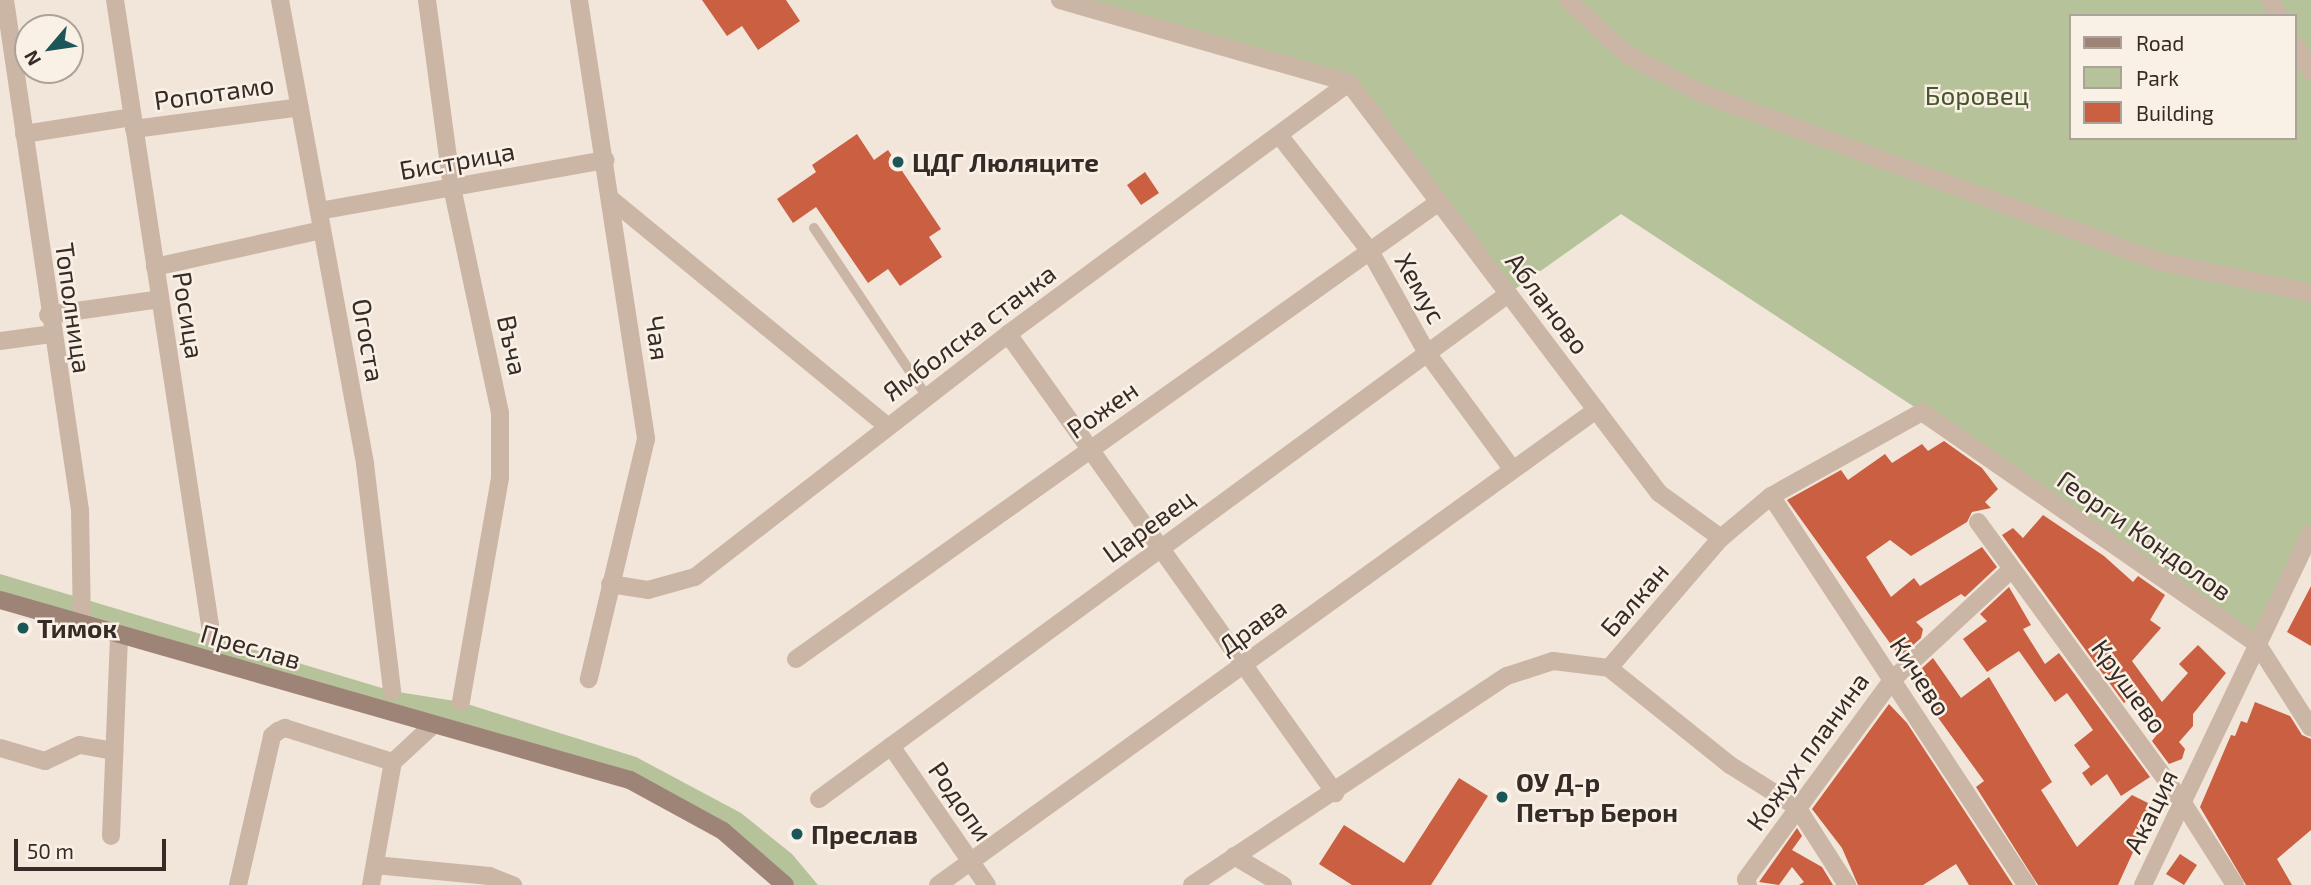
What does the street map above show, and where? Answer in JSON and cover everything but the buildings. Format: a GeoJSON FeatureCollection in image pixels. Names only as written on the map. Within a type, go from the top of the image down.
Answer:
{"type":"FeatureCollection","features":[{"type":"Feature","properties":{"kind":"main road","name":"Преслав"},"geometry":{"type":"LineString","coordinates":[[0,600],[630,780],[723,831],[785,885]]}},
{"type":"Feature","properties":{"kind":"street","name":"Тополница"},"geometry":{"type":"LineString","coordinates":[[5,0],[48,315],[80,510],[82,624]]}},
{"type":"Feature","properties":{"kind":"street","name":"Росица"},"geometry":{"type":"LineString","coordinates":[[115,0],[212,638]]}},
{"type":"Feature","properties":{"kind":"street","name":"Огоста"},"geometry":{"type":"LineString","coordinates":[[280,0],[365,464],[392,691]]}},
{"type":"Feature","properties":{"kind":"street","name":"Въча"},"geometry":{"type":"LineString","coordinates":[[427,0],[452,187],[500,413],[500,478],[461,702]]}},
{"type":"Feature","properties":{"kind":"street","name":"Чая"},"geometry":{"type":"LineString","coordinates":[[579,0],[612,200],[646,439],[589,679]]}},
{"type":"Feature","properties":{"kind":"street"},"geometry":{"type":"LineString","coordinates":[[1060,0],[1349,83]]}},
{"type":"Feature","properties":{"kind":"street"},"geometry":{"type":"LineString","coordinates":[[1568,0],[1626,54],[1701,93],[2161,262],[2311,293]]}},
{"type":"Feature","properties":{"kind":"street"},"geometry":{"type":"LineString","coordinates":[[2297,48],[2311,72]]}},
{"type":"Feature","properties":{"kind":"street","name":"Ямболска стачка"},"geometry":{"type":"LineString","coordinates":[[610,584],[648,590],[695,577],[1008,334],[1349,83]]}},
{"type":"Feature","properties":{"kind":"street","name":"Абланово"},"geometry":{"type":"LineString","coordinates":[[1349,83],[1659,493],[1721,538]]}},
{"type":"Feature","properties":{"kind":"street","name":"Ропотамо"},"geometry":{"type":"LineString","coordinates":[[24,134],[300,107]]}},
{"type":"Feature","properties":{"kind":"street","name":"Хемус"},"geometry":{"type":"LineString","coordinates":[[1279,135],[1370,251],[1427,353],[1513,470]]}},
{"type":"Feature","properties":{"kind":"street","name":"Бистрица"},"geometry":{"type":"LineString","coordinates":[[319,211],[605,160]]}},
{"type":"Feature","properties":{"kind":"street"},"geometry":{"type":"LineString","coordinates":[[612,200],[888,427]]}},
{"type":"Feature","properties":{"kind":"street","name":"Рожен"},"geometry":{"type":"LineString","coordinates":[[796,659],[1439,202]]}},
{"type":"Feature","properties":{"kind":"street"},"geometry":{"type":"LineString","coordinates":[[155,267],[322,230]]}},
{"type":"Feature","properties":{"kind":"street","name":"Царевец"},"geometry":{"type":"LineString","coordinates":[[819,799],[1508,294]]}},
{"type":"Feature","properties":{"kind":"street"},"geometry":{"type":"LineString","coordinates":[[48,315],[160,299]]}},
{"type":"Feature","properties":{"kind":"street"},"geometry":{"type":"LineString","coordinates":[[0,341],[51,334]]}},
{"type":"Feature","properties":{"kind":"street"},"geometry":{"type":"LineString","coordinates":[[1008,334],[1335,793]]}},
{"type":"Feature","properties":{"kind":"street","name":"Драва"},"geometry":{"type":"LineString","coordinates":[[938,885],[1596,410]]}},
{"type":"Feature","properties":{"kind":"street","name":"Балкан"},"geometry":{"type":"LineString","coordinates":[[1192,885],[1335,793],[1507,676],[1553,661],[1609,668],[1721,538],[1771,496],[1922,412]]}},
{"type":"Feature","properties":{"kind":"street","name":"Георги Кондолов"},"geometry":{"type":"LineString","coordinates":[[1922,412],[2258,645],[2311,728]]}},
{"type":"Feature","properties":{"kind":"street","name":"Кичево"},"geometry":{"type":"LineString","coordinates":[[1771,496],[2026,885]]}},
{"type":"Feature","properties":{"kind":"street","name":"Крушево"},"geometry":{"type":"LineString","coordinates":[[1978,522],[2183,803],[2235,885]]}},
{"type":"Feature","properties":{"kind":"street","name":"Акация"},"geometry":{"type":"LineString","coordinates":[[2143,885],[2311,533]]}},
{"type":"Feature","properties":{"kind":"street","name":"Кожух планина"},"geometry":{"type":"LineString","coordinates":[[1748,885],[1746,879],[1892,680],[2012,569]]}},
{"type":"Feature","properties":{"kind":"street"},"geometry":{"type":"LineString","coordinates":[[111,836],[119,635]]}},
{"type":"Feature","properties":{"kind":"street"},"geometry":{"type":"LineString","coordinates":[[1609,668],[1730,765],[1797,807],[1847,885]]}},
{"type":"Feature","properties":{"kind":"street"},"geometry":{"type":"LineString","coordinates":[[371,885],[393,762],[433,725]]}},
{"type":"Feature","properties":{"kind":"street"},"geometry":{"type":"LineString","coordinates":[[238,885],[272,736],[278,731],[285,728],[393,762]]}},
{"type":"Feature","properties":{"kind":"street"},"geometry":{"type":"LineString","coordinates":[[0,748],[45,761],[79,745],[114,751]]}},
{"type":"Feature","properties":{"kind":"street","name":"Родопи"},"geometry":{"type":"LineString","coordinates":[[891,747],[987,885]]}},
{"type":"Feature","properties":{"kind":"street"},"geometry":{"type":"LineString","coordinates":[[1234,856],[1283,885]]}},
{"type":"Feature","properties":{"kind":"street"},"geometry":{"type":"LineString","coordinates":[[375,865],[489,876],[513,885]]}},
{"type":"Feature","properties":{"kind":"lane"},"geometry":{"type":"LineString","coordinates":[[814,228],[927,397]]}},
{"type":"Feature","properties":{"kind":"green space","name":"Боровец"},"geometry":{"type":"Polygon","coordinates":[[[1060,0],[2311,0],[2311,533],[2258,645],[1922,412],[1621,214],[1508,294],[1349,84],[1060,0]]]}},
{"type":"Feature","properties":{"kind":"green space"},"geometry":{"type":"Polygon","coordinates":[[[0,574],[392,691],[461,702],[636,757],[741,813],[792,854],[818,885],[785,885],[772,870],[630,780],[0,600],[0,574]]]}},
{"type":"Feature","properties":{"kind":"place","name":"ЦДГ Люляците"},"geometry":{"type":"Point","coordinates":[898,162]}},
{"type":"Feature","properties":{"kind":"place","name":"Тимок"},"geometry":{"type":"Point","coordinates":[23,628]}},
{"type":"Feature","properties":{"kind":"place","name":"ОУ Д-р Петър Берон"},"geometry":{"type":"Point","coordinates":[1502,797]}},
{"type":"Feature","properties":{"kind":"place","name":"Преслав"},"geometry":{"type":"Point","coordinates":[797,834]}}]}
